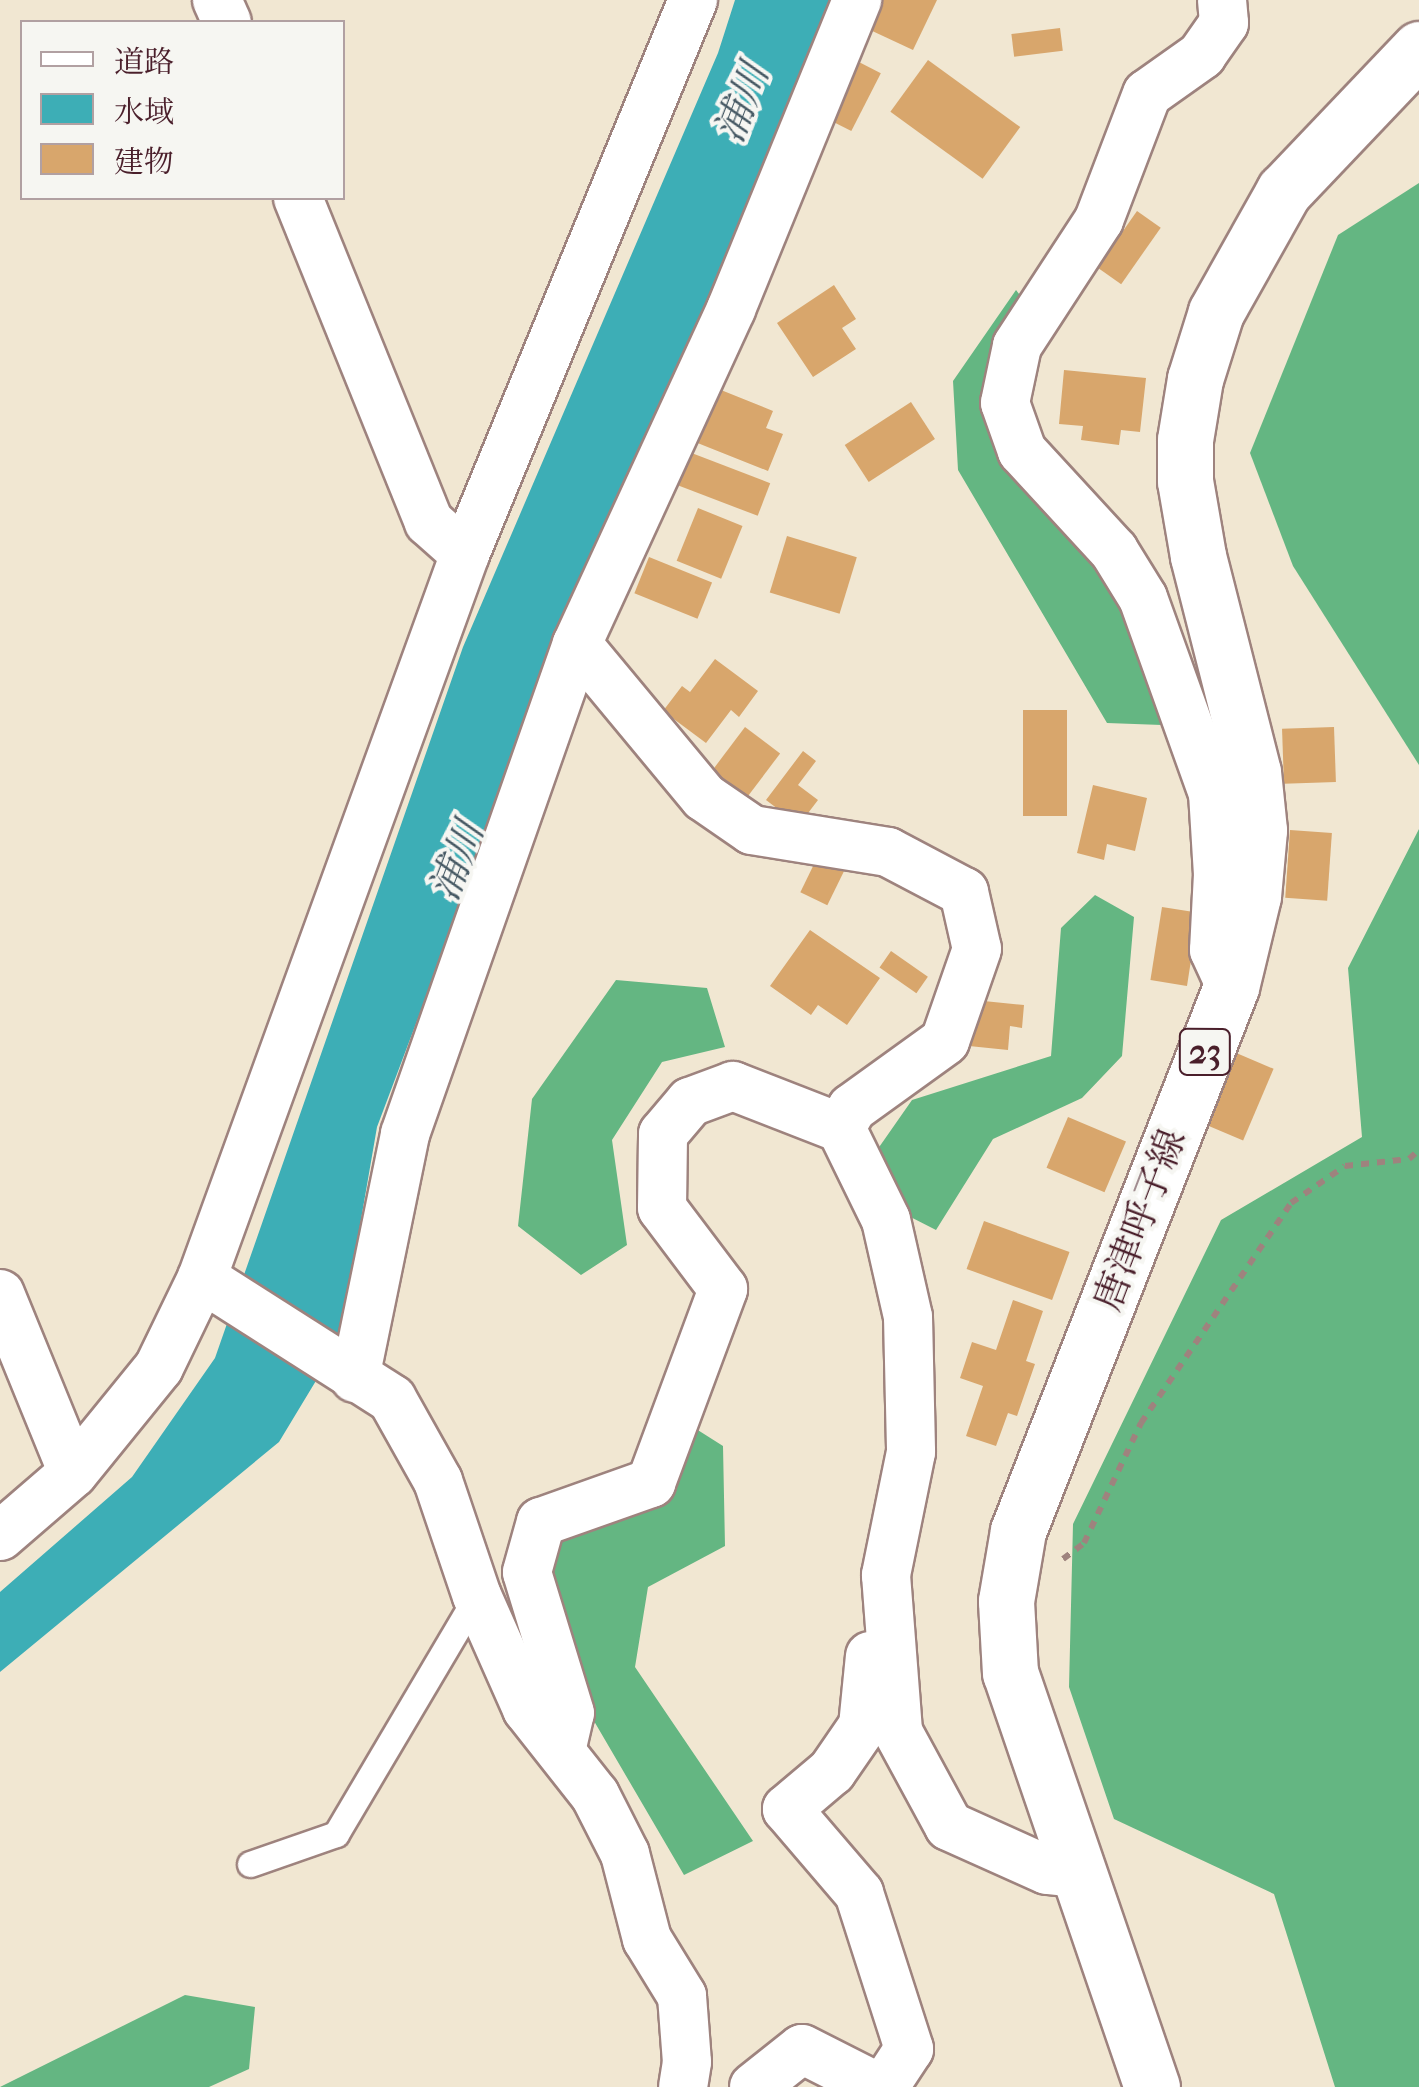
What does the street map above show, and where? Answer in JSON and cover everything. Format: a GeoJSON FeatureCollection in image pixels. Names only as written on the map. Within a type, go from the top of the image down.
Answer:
{"type":"FeatureCollection","features":[{"type":"Feature","properties":{"kind":"main road","name":"唐津呼子線"},"geometry":{"type":"LineString","coordinates":[[1152,2087],[1010,1673],[1006,1601],[1024,1515],[1230,987],[1253,896],[1258,830],[1254,772],[1198,556],[1185,481],[1184,440],[1195,379],[1216,312],[1284,190],[1419,49]]}},
{"type":"Feature","properties":{"kind":"street"},"geometry":{"type":"LineString","coordinates":[[0,1536],[74,1473],[159,1367],[202,1278],[465,554],[693,0]]}},
{"type":"Feature","properties":{"kind":"street"},"geometry":{"type":"LineString","coordinates":[[355,1378],[405,1134],[577,644],[731,309],[857,0]]}},
{"type":"Feature","properties":{"kind":"street"},"geometry":{"type":"LineString","coordinates":[[1222,0],[1224,24],[1202,56],[1147,94],[1098,220],[1017,346],[1005,402],[1022,451],[1114,551],[1144,598],[1214,793],[1218,874],[1214,950],[1230,987]]}},
{"type":"Feature","properties":{"kind":"street"},"geometry":{"type":"LineString","coordinates":[[299,200],[429,522],[465,554]]}},
{"type":"Feature","properties":{"kind":"street"},"geometry":{"type":"LineString","coordinates":[[577,644],[704,797],[752,830],[888,852],[964,892],[977,948],[945,1041],[852,1108],[841,1128]]}},
{"type":"Feature","properties":{"kind":"street"},"geometry":{"type":"LineString","coordinates":[[561,1751],[570,1713],[527,1572],[541,1522],[651,1484],[722,1289],[662,1208],[663,1134],[690,1102],[732,1086],[841,1128],[886,1220],[908,1317],[911,1452],[874,1621],[863,1726],[832,1771],[787,1809],[859,1893],[909,2049],[880,2087],[802,2049],[754,2087]]}},
{"type":"Feature","properties":{"kind":"street"},"geometry":{"type":"LineString","coordinates":[[202,1278],[392,1399],[438,1481],[476,1596],[527,1709],[596,1795],[618,1840],[646,1939],[682,1996],[686,2062],[683,2087]]}},
{"type":"Feature","properties":{"kind":"street"},"geometry":{"type":"LineString","coordinates":[[0,1294],[74,1473]]}},
{"type":"Feature","properties":{"kind":"street"},"geometry":{"type":"LineString","coordinates":[[886,1575],[898,1732],[949,1826],[1047,1870],[1078,1873]]}},
{"type":"Feature","properties":{"kind":"lane"},"geometry":{"type":"LineString","coordinates":[[250,1864],[336,1834],[476,1596]]}},
{"type":"Feature","properties":{"kind":"path"},"geometry":{"type":"LineString","coordinates":[[1006,1601],[1084,1543],[1141,1423],[1291,1203],[1345,1166],[1409,1159],[1419,1150]]}},
{"type":"Feature","properties":{"kind":"green space"},"geometry":{"type":"Polygon","coordinates":[[[1419,183],[1419,765],[1293,566],[1250,453],[1338,235],[1419,183]]]}},
{"type":"Feature","properties":{"kind":"green space"},"geometry":{"type":"Polygon","coordinates":[[[1016,290],[1042,324],[1023,412],[1127,613],[1162,725],[1107,723],[958,470],[953,381],[1016,290]]]}},
{"type":"Feature","properties":{"kind":"green space"},"geometry":{"type":"Polygon","coordinates":[[[1419,829],[1419,2087],[1335,2087],[1274,1894],[1114,1819],[1069,1687],[1073,1524],[1221,1220],[1362,1137],[1348,968],[1419,829]]]}},
{"type":"Feature","properties":{"kind":"green space"},"geometry":{"type":"Polygon","coordinates":[[[1095,895],[1134,917],[1122,1056],[1082,1098],[993,1139],[936,1230],[887,1205],[875,1153],[912,1100],[1051,1056],[1061,928],[1095,895]]]}},
{"type":"Feature","properties":{"kind":"green space"},"geometry":{"type":"Polygon","coordinates":[[[616,980],[707,988],[725,1047],[662,1062],[612,1140],[627,1245],[581,1275],[518,1226],[532,1099],[616,980]]]}},
{"type":"Feature","properties":{"kind":"green space"},"geometry":{"type":"Polygon","coordinates":[[[663,1408],[723,1446],[725,1546],[648,1587],[635,1667],[753,1841],[684,1875],[563,1668],[542,1572],[564,1538],[616,1518],[663,1408]]]}},
{"type":"Feature","properties":{"kind":"green space"},"geometry":{"type":"Polygon","coordinates":[[[185,1995],[255,2007],[249,2069],[209,2087],[0,2087],[185,1995]]]}},
{"type":"Feature","properties":{"kind":"water","name":"浦川"},"geometry":{"type":"Polygon","coordinates":[[[735,0],[838,0],[559,644],[377,1127],[340,1341],[279,1442],[0,1672],[0,1592],[132,1477],[215,1358],[463,647],[718,53],[735,0]]]}},
{"type":"Feature","properties":{"kind":"building"},"geometry":{"type":"Polygon","coordinates":[[[882,0],[937,0],[913,50],[868,29],[882,0]]]}},
{"type":"Feature","properties":{"kind":"building"},"geometry":{"type":"Polygon","coordinates":[[[1060,28],[1063,51],[1014,57],[1011,34],[1060,28]]]}},
{"type":"Feature","properties":{"kind":"building"},"geometry":{"type":"Polygon","coordinates":[[[855,60],[881,73],[851,131],[825,118],[855,60]]]}},
{"type":"Feature","properties":{"kind":"building"},"geometry":{"type":"Polygon","coordinates":[[[928,60],[1020,127],[983,179],[890,112],[928,60]]]}},
{"type":"Feature","properties":{"kind":"building"},"geometry":{"type":"Polygon","coordinates":[[[1137,211],[1161,228],[1121,284],[1097,268],[1137,211]]]}},
{"type":"Feature","properties":{"kind":"building"},"geometry":{"type":"Polygon","coordinates":[[[834,285],[856,319],[842,328],[856,349],[813,377],[777,323],[834,285]]]}},
{"type":"Feature","properties":{"kind":"building"},"geometry":{"type":"Polygon","coordinates":[[[1064,370],[1146,378],[1140,432],[1121,430],[1119,445],[1081,440],[1083,426],[1059,424],[1064,370]]]}},
{"type":"Feature","properties":{"kind":"building"},"geometry":{"type":"Polygon","coordinates":[[[711,386],[773,411],[766,428],[783,434],[768,471],[690,440],[711,386]]]}},
{"type":"Feature","properties":{"kind":"building"},"geometry":{"type":"Polygon","coordinates":[[[911,402],[935,439],[869,482],[845,445],[911,402]]]}},
{"type":"Feature","properties":{"kind":"building"},"geometry":{"type":"Polygon","coordinates":[[[689,452],[770,483],[758,516],[676,485],[689,452]]]}},
{"type":"Feature","properties":{"kind":"building"},"geometry":{"type":"Polygon","coordinates":[[[698,508],[743,526],[721,579],[677,561],[698,508]]]}},
{"type":"Feature","properties":{"kind":"building"},"geometry":{"type":"Polygon","coordinates":[[[787,536],[857,557],[840,614],[770,592],[787,536]]]}},
{"type":"Feature","properties":{"kind":"building"},"geometry":{"type":"Polygon","coordinates":[[[649,557],[712,582],[697,619],[634,593],[649,557]]]}},
{"type":"Feature","properties":{"kind":"building"},"geometry":{"type":"Polygon","coordinates":[[[715,659],[758,691],[739,717],[731,710],[706,743],[663,711],[682,686],[690,692],[715,659]]]}},
{"type":"Feature","properties":{"kind":"building"},"geometry":{"type":"Polygon","coordinates":[[[1023,710],[1067,710],[1067,816],[1023,816],[1023,710]]]}},
{"type":"Feature","properties":{"kind":"building"},"geometry":{"type":"Polygon","coordinates":[[[745,727],[780,753],[748,797],[713,770],[745,727]]]}},
{"type":"Feature","properties":{"kind":"building"},"geometry":{"type":"Polygon","coordinates":[[[1334,727],[1336,782],[1284,784],[1282,729],[1334,727]]]}},
{"type":"Feature","properties":{"kind":"building"},"geometry":{"type":"Polygon","coordinates":[[[803,751],[816,761],[798,785],[818,800],[799,825],[766,800],[803,751]]]}},
{"type":"Feature","properties":{"kind":"building"},"geometry":{"type":"Polygon","coordinates":[[[1093,785],[1147,798],[1135,851],[1107,844],[1104,860],[1077,853],[1093,785]]]}},
{"type":"Feature","properties":{"kind":"building"},"geometry":{"type":"Polygon","coordinates":[[[1290,830],[1332,833],[1327,901],[1285,898],[1290,830]]]}},
{"type":"Feature","properties":{"kind":"building"},"geometry":{"type":"Polygon","coordinates":[[[817,858],[844,871],[827,905],[800,892],[817,858]]]}},
{"type":"Feature","properties":{"kind":"building"},"geometry":{"type":"Polygon","coordinates":[[[1162,907],[1199,913],[1187,986],[1150,980],[1162,907]]]}},
{"type":"Feature","properties":{"kind":"building"},"geometry":{"type":"Polygon","coordinates":[[[810,930],[880,978],[847,1025],[818,1005],[811,1015],[770,986],[810,930]]]}},
{"type":"Feature","properties":{"kind":"building"},"geometry":{"type":"Polygon","coordinates":[[[891,951],[928,977],[916,993],[880,967],[891,951]]]}},
{"type":"Feature","properties":{"kind":"building"},"geometry":{"type":"Polygon","coordinates":[[[974,1000],[1024,1005],[1022,1028],[1010,1026],[1008,1050],[969,1046],[974,1000]]]}},
{"type":"Feature","properties":{"kind":"building"},"geometry":{"type":"Polygon","coordinates":[[[1234,1052],[1274,1069],[1243,1141],[1204,1124],[1234,1052]]]}},
{"type":"Feature","properties":{"kind":"building"},"geometry":{"type":"Polygon","coordinates":[[[1068,1117],[1126,1142],[1105,1192],[1047,1168],[1068,1117]]]}},
{"type":"Feature","properties":{"kind":"building"},"geometry":{"type":"Polygon","coordinates":[[[984,1221],[1070,1252],[1052,1300],[967,1269],[984,1221]]]}},
{"type":"Feature","properties":{"kind":"building"},"geometry":{"type":"Polygon","coordinates":[[[1013,1300],[1043,1311],[1026,1361],[1035,1364],[1017,1416],[1008,1413],[996,1446],[966,1436],[983,1386],[960,1378],[972,1342],[996,1350],[1013,1300]]]}}]}
